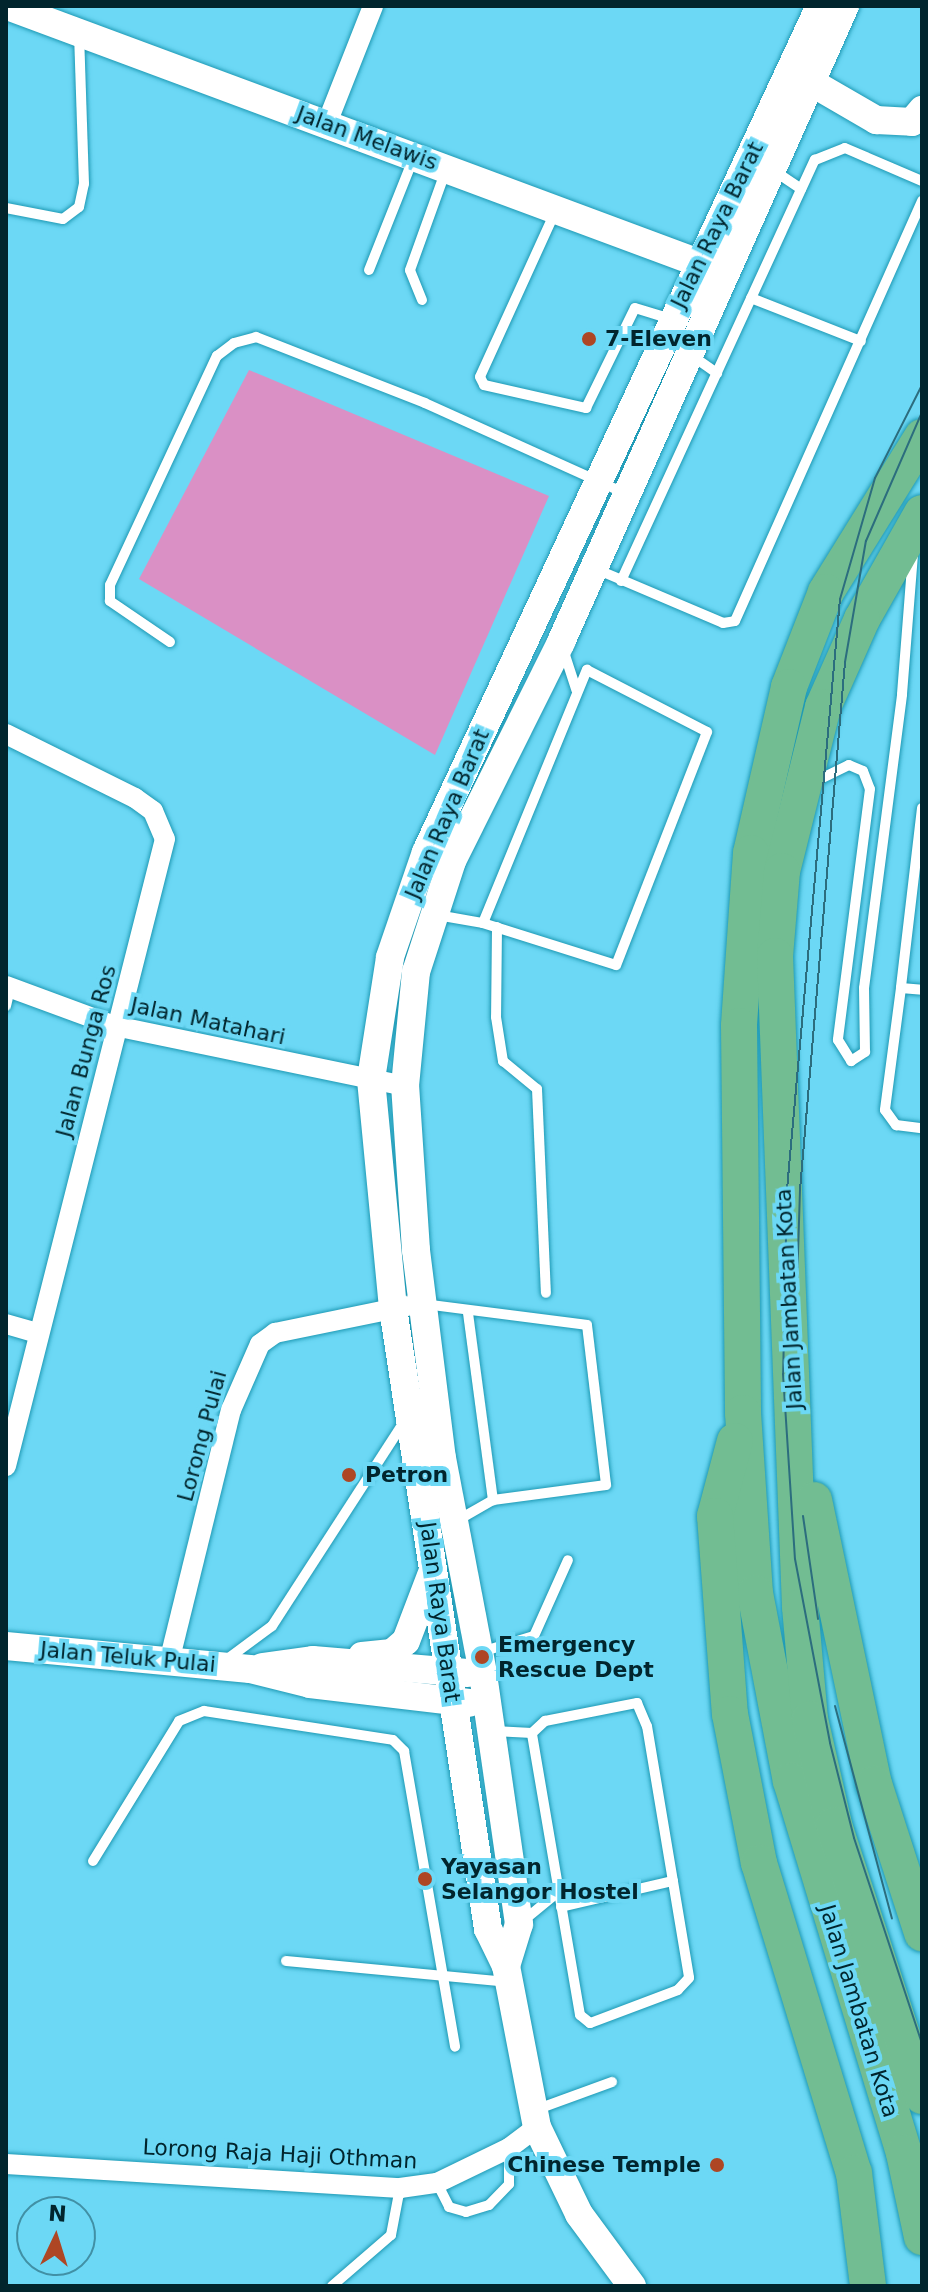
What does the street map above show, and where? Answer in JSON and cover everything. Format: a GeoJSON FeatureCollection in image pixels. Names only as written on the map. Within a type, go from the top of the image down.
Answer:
{"type":"FeatureCollection","features":[{"type":"Feature","properties":{"kind":"highway","name":"Jalan Jambatan Kota"},"geometry":{"type":"LineString","coordinates":[[743,1413],[739,1026],[751,853],[789,687],[826,592],[922,437]]}},
{"type":"Feature","properties":{"kind":"highway","name":"Jalan Jambatan Kota"},"geometry":{"type":"LineString","coordinates":[[919,517],[862,619],[823,707],[799,789],[782,871],[775,956],[806,1691],[834,1825],[835,1878],[922,2237]]}},
{"type":"Feature","properties":{"kind":"highway"},"geometry":{"type":"LineString","coordinates":[[794,1401],[874,1784],[919,1919]]}},
{"type":"Feature","properties":{"kind":"highway"},"geometry":{"type":"LineString","coordinates":[[743,1413],[755,1593],[791,1781],[835,1878],[922,2051]]}},
{"type":"Feature","properties":{"kind":"highway"},"geometry":{"type":"LineString","coordinates":[[743,1413],[715,1516],[730,1714],[759,1863],[854,2173],[868,2286]]}},
{"type":"Feature","properties":{"kind":"highway","name":"Jalan Jambatan Kota"},"geometry":{"type":"LineString","coordinates":[[835,1878],[922,2096]]}},
{"type":"Feature","properties":{"kind":"main road","name":"Jalan Melawis"},"geometry":{"type":"LineString","coordinates":[[7,6],[557,208],[726,274]]}},
{"type":"Feature","properties":{"kind":"main road","name":"Jalan Raya Barat"},"geometry":{"type":"LineString","coordinates":[[632,2286],[579,2214],[535,2119],[506,1974],[488,1929],[435,1563],[393,1308],[371,1079],[390,957],[420,911],[561,642],[772,169],[820,6]]}},
{"type":"Feature","properties":{"kind":"main road","name":"Jalan Raya Barat"},"geometry":{"type":"LineString","coordinates":[[506,1974],[519,1924],[481,1663],[454,1522],[422,1304],[405,1086],[426,852],[699,262],[800,77],[845,6]]}},
{"type":"Feature","properties":{"kind":"main road"},"geometry":{"type":"LineString","coordinates":[[800,77],[857,113],[890,124],[912,122],[922,110]]}},
{"type":"Feature","properties":{"kind":"main road"},"geometry":{"type":"LineString","coordinates":[[313,1660],[392,1653],[415,1624],[435,1563]]}},
{"type":"Feature","properties":{"kind":"main road","name":"Jalan Teluk Pulai"},"geometry":{"type":"LineString","coordinates":[[6,1646],[218,1665],[250,1669],[310,1684],[454,1704],[485,1702]]}},
{"type":"Feature","properties":{"kind":"main road","name":"Jalan Teluk Pulai"},"geometry":{"type":"LineString","coordinates":[[250,1669],[313,1660],[449,1674],[481,1663]]}},
{"type":"Feature","properties":{"kind":"street"},"geometry":{"type":"LineString","coordinates":[[327,123],[373,6]]}},
{"type":"Feature","properties":{"kind":"street","name":"Jalan Bunga Ros"},"geometry":{"type":"LineString","coordinates":[[6,734],[135,798],[162,826],[163,860],[115,1026],[7,1462]]}},
{"type":"Feature","properties":{"kind":"street","name":"Jalan Matahari"},"geometry":{"type":"LineString","coordinates":[[7,993],[115,1026],[405,1086]]}},
{"type":"Feature","properties":{"kind":"street","name":"Lorong Pulai"},"geometry":{"type":"LineString","coordinates":[[169,1662],[231,1410],[260,1344],[275,1333],[422,1304]]}},
{"type":"Feature","properties":{"kind":"street"},"geometry":{"type":"LineString","coordinates":[[6,1324],[38,1333]]}},
{"type":"Feature","properties":{"kind":"street","name":"Lorong Raja Haji Othman"},"geometry":{"type":"LineString","coordinates":[[6,2164],[400,2188],[437,2183],[509,2148],[535,2119]]}},
{"type":"Feature","properties":{"kind":"lane"},"geometry":{"type":"LineString","coordinates":[[6,208],[63,219],[79,207],[84,184],[79,32]]}},
{"type":"Feature","properties":{"kind":"lane"},"geometry":{"type":"LineString","coordinates":[[621,581],[815,160],[845,148],[922,181]]}},
{"type":"Feature","properties":{"kind":"lane"},"geometry":{"type":"LineString","coordinates":[[369,270],[414,155]]}},
{"type":"Feature","properties":{"kind":"lane"},"geometry":{"type":"LineString","coordinates":[[422,300],[410,270],[447,168]]}},
{"type":"Feature","properties":{"kind":"lane"},"geometry":{"type":"LineString","coordinates":[[772,169],[801,189]]}},
{"type":"Feature","properties":{"kind":"lane"},"geometry":{"type":"LineString","coordinates":[[594,569],[723,623],[735,621],[922,201]]}},
{"type":"Feature","properties":{"kind":"lane"},"geometry":{"type":"LineString","coordinates":[[557,208],[480,377],[484,385],[586,408],[635,308],[672,319]]}},
{"type":"Feature","properties":{"kind":"lane"},"geometry":{"type":"LineString","coordinates":[[751,298],[861,341]]}},
{"type":"Feature","properties":{"kind":"lane"},"geometry":{"type":"LineString","coordinates":[[170,642],[110,601],[110,585],[217,356],[234,343],[256,337],[425,403],[627,494]]}},
{"type":"Feature","properties":{"kind":"lane"},"geometry":{"type":"LineString","coordinates":[[690,354],[717,373]]}},
{"type":"Feature","properties":{"kind":"lane"},"geometry":{"type":"LineString","coordinates":[[799,789],[849,765],[863,771],[870,789],[838,1040],[851,1061],[865,1052],[864,988],[902,694],[919,517]]}},
{"type":"Feature","properties":{"kind":"lane"},"geometry":{"type":"LineString","coordinates":[[561,642],[576,690]]}},
{"type":"Feature","properties":{"kind":"lane"},"geometry":{"type":"LineString","coordinates":[[420,911],[483,923],[616,965],[707,732],[587,670],[576,690],[506,876],[483,923]]}},
{"type":"Feature","properties":{"kind":"lane"},"geometry":{"type":"LineString","coordinates":[[922,808],[885,1110],[896,1125],[922,1128]]}},
{"type":"Feature","properties":{"kind":"lane"},"geometry":{"type":"LineString","coordinates":[[497,927],[496,1017],[503,1061],[537,1089],[546,1293]]}},
{"type":"Feature","properties":{"kind":"lane"},"geometry":{"type":"LineString","coordinates":[[901,988],[922,990]]}},
{"type":"Feature","properties":{"kind":"lane"},"geometry":{"type":"LineString","coordinates":[[422,1304],[468,1313],[587,1325],[606,1485],[493,1500],[454,1522]]}},
{"type":"Feature","properties":{"kind":"lane"},"geometry":{"type":"LineString","coordinates":[[468,1313],[493,1500]]}},
{"type":"Feature","properties":{"kind":"lane"},"geometry":{"type":"LineString","coordinates":[[218,1665],[272,1626],[411,1411]]}},
{"type":"Feature","properties":{"kind":"lane"},"geometry":{"type":"LineString","coordinates":[[481,1663],[534,1636],[568,1560]]}},
{"type":"Feature","properties":{"kind":"lane"},"geometry":{"type":"LineString","coordinates":[[490,1731],[532,1733],[545,1721],[637,1703],[647,1726],[689,1978],[678,1990],[590,2023],[580,2015],[532,1733]]}},
{"type":"Feature","properties":{"kind":"lane"},"geometry":{"type":"LineString","coordinates":[[93,1861],[179,1721],[204,1711],[393,1740],[404,1751],[455,2047]]}},
{"type":"Feature","properties":{"kind":"lane"},"geometry":{"type":"LineString","coordinates":[[561,1907],[673,1881]]}},
{"type":"Feature","properties":{"kind":"lane"},"geometry":{"type":"LineString","coordinates":[[519,1924],[558,1892]]}},
{"type":"Feature","properties":{"kind":"lane"},"geometry":{"type":"LineString","coordinates":[[286,1961],[442,1977],[506,1974]]}},
{"type":"Feature","properties":{"kind":"lane"},"geometry":{"type":"LineString","coordinates":[[535,2119],[612,2082]]}},
{"type":"Feature","properties":{"kind":"lane"},"geometry":{"type":"LineString","coordinates":[[437,2183],[449,2207],[466,2212],[489,2205],[509,2184],[509,2148]]}},
{"type":"Feature","properties":{"kind":"lane"},"geometry":{"type":"LineString","coordinates":[[332,2286],[391,2235],[400,2188]]}},
{"type":"Feature","properties":{"kind":"shaded area"},"geometry":{"type":"Polygon","coordinates":[[[249,370],[549,496],[435,755],[139,579],[249,370]]]}},
{"type":"Feature","properties":{"kind":"tram line"},"geometry":{"type":"LineString","coordinates":[[922,385],[875,478],[840,599],[787,1189],[783,1374],[795,1559],[830,1743],[854,1838],[922,2044]]}},
{"type":"Feature","properties":{"kind":"tram line"},"geometry":{"type":"LineString","coordinates":[[795,1349],[800,1190],[845,662],[866,541],[922,412]]}},
{"type":"Feature","properties":{"kind":"tram line"},"geometry":{"type":"LineString","coordinates":[[803,1516],[818,1619]]}},
{"type":"Feature","properties":{"kind":"tram line"},"geometry":{"type":"LineString","coordinates":[[835,1706],[892,1918]]}},
{"type":"Feature","properties":{"kind":"place","name":"7-Eleven"},"geometry":{"type":"Point","coordinates":[589,339]}},
{"type":"Feature","properties":{"kind":"place","name":"Petron"},"geometry":{"type":"Point","coordinates":[349,1475]}},
{"type":"Feature","properties":{"kind":"place","name":"Emergency Rescue Dept"},"geometry":{"type":"Point","coordinates":[482,1657]}},
{"type":"Feature","properties":{"kind":"place","name":"Yayasan Selangor Hostel"},"geometry":{"type":"Point","coordinates":[425,1879]}},
{"type":"Feature","properties":{"kind":"place","name":"Chinese Temple"},"geometry":{"type":"Point","coordinates":[717,2165]}}]}
